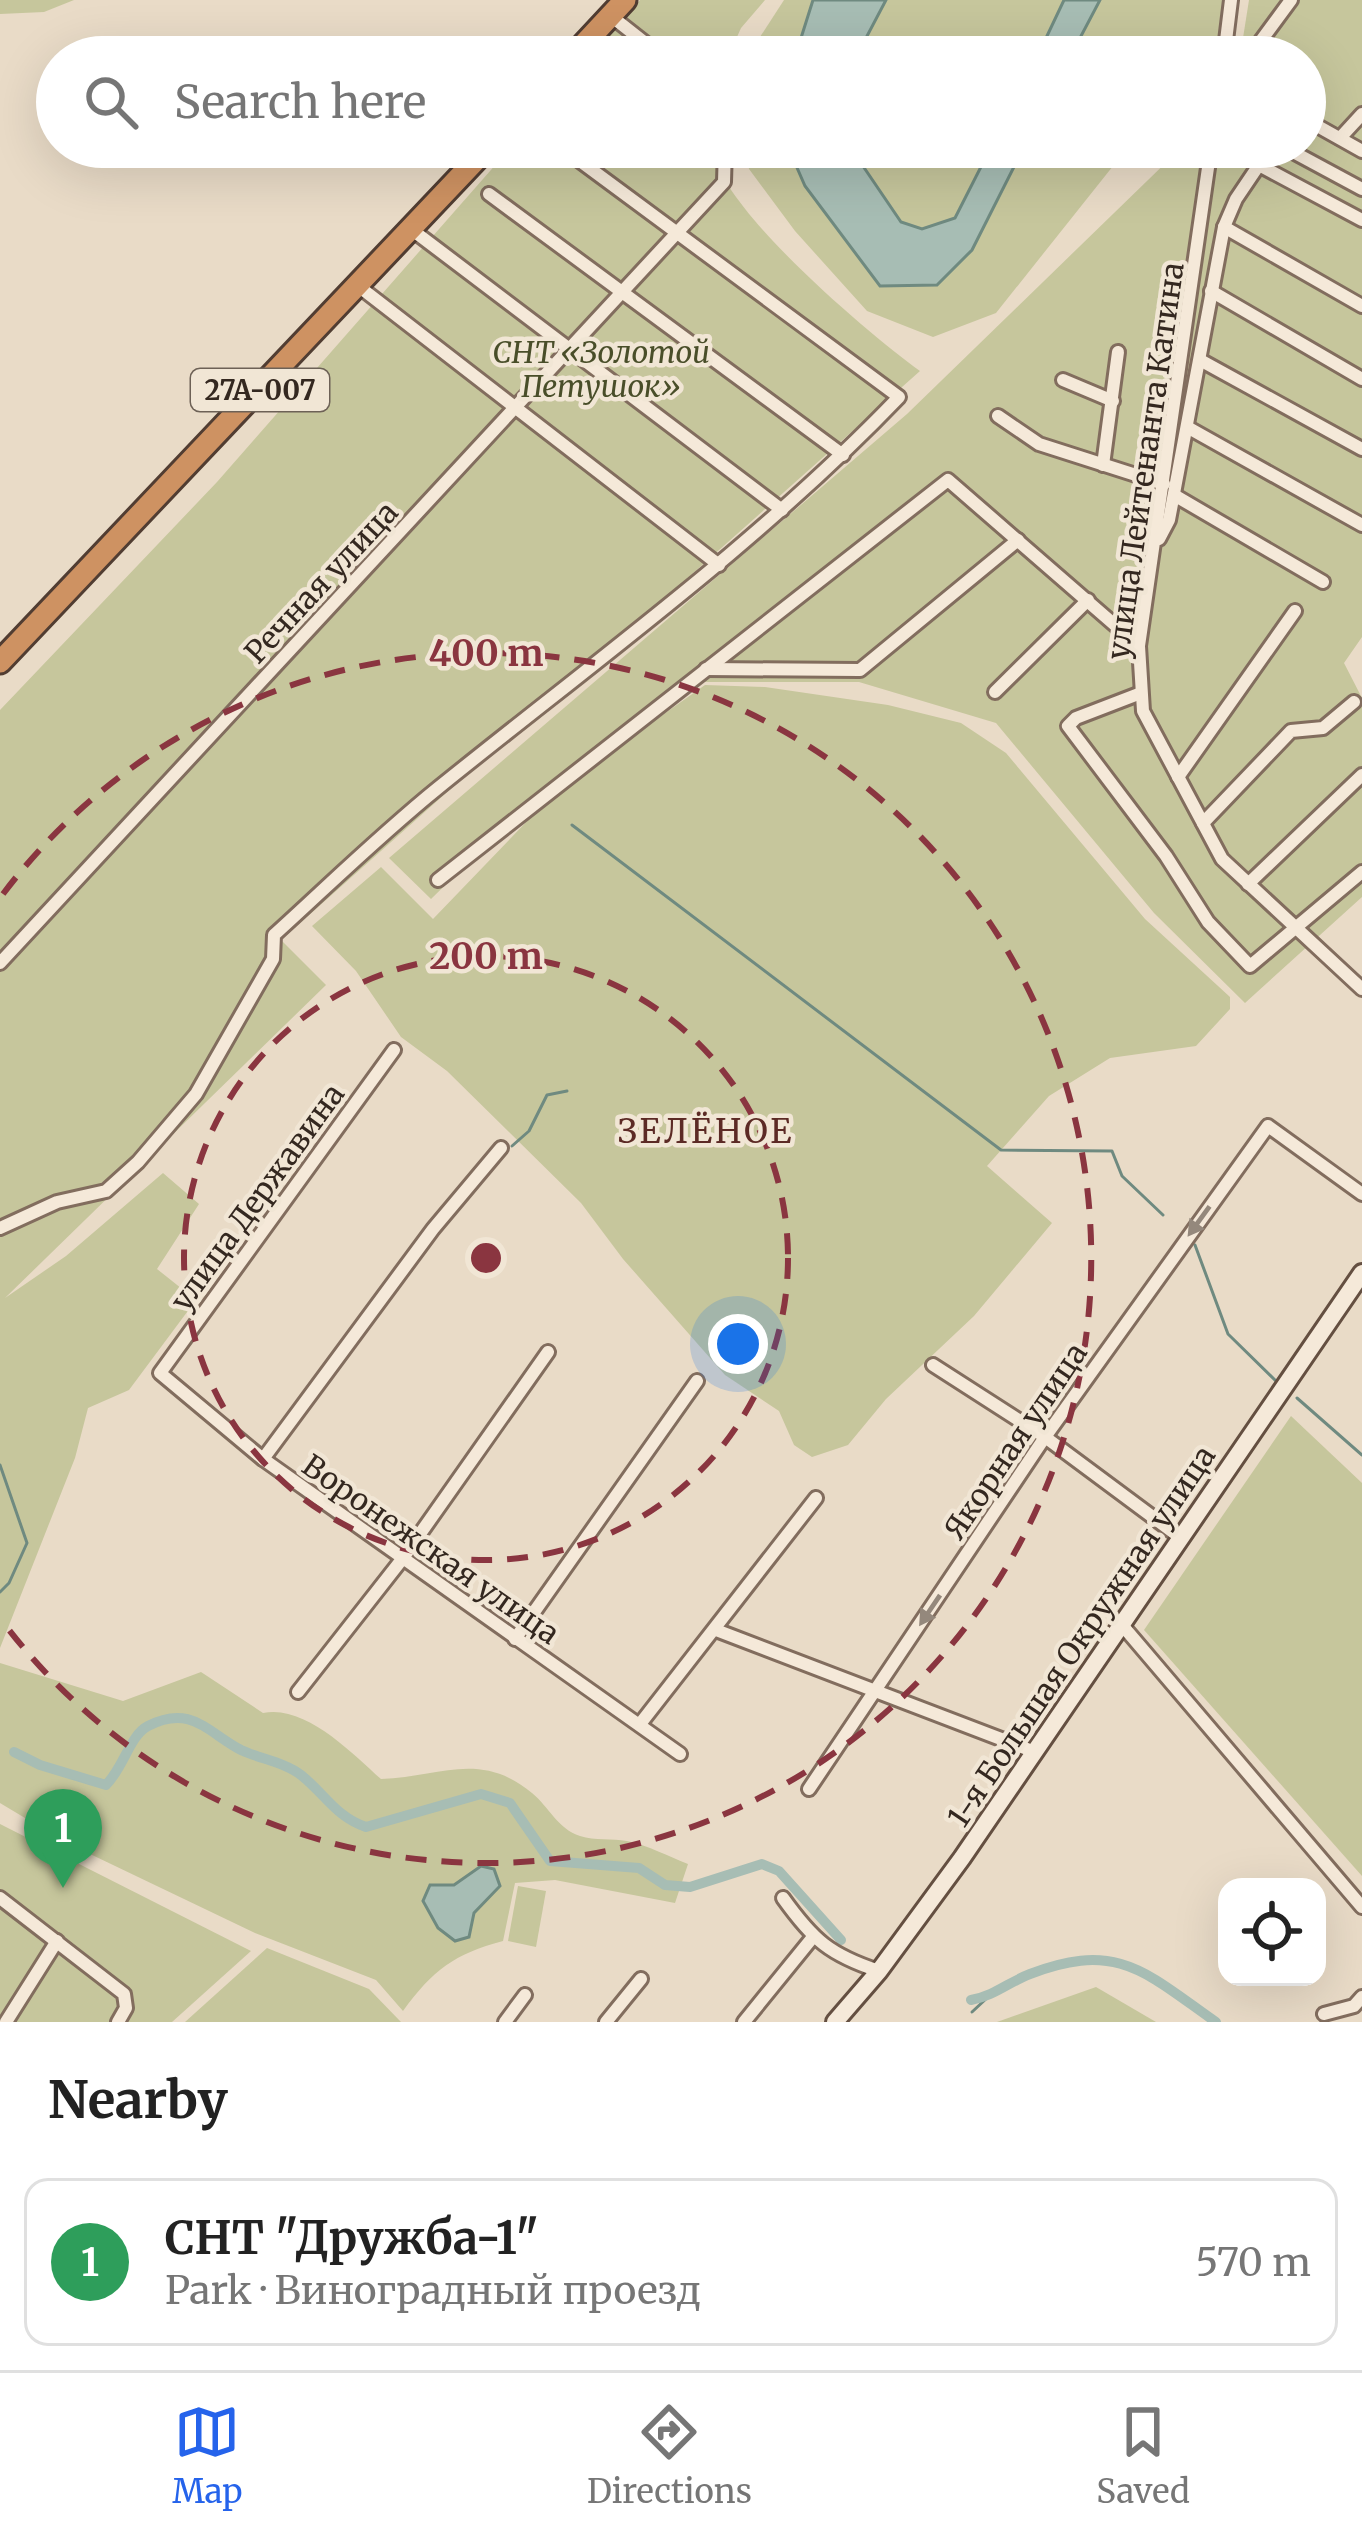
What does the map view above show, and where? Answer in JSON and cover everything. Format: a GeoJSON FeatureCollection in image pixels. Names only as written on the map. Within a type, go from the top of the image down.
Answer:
{"type":"FeatureCollection","features":[{"type":"Feature","properties":{"kind":"highway"},"geometry":{"type":"LineString","coordinates":[[592,36],[618,8]]}},
{"type":"Feature","properties":{"kind":"highway","name":"27А-007"},"geometry":{"type":"LineString","coordinates":[[0,662],[468,168]]}},
{"type":"Feature","properties":{"kind":"street"},"geometry":{"type":"LineString","coordinates":[[1227,36],[1232,0]]}},
{"type":"Feature","properties":{"kind":"street"},"geometry":{"type":"LineString","coordinates":[[1264,36],[1291,0]]}},
{"type":"Feature","properties":{"kind":"street"},"geometry":{"type":"LineString","coordinates":[[618,8],[644,36]]}},
{"type":"Feature","properties":{"kind":"street"},"geometry":{"type":"LineString","coordinates":[[1340,138],[1362,114]]}},
{"type":"Feature","properties":{"kind":"street"},"geometry":{"type":"LineString","coordinates":[[1326,130],[1362,151]]}},
{"type":"Feature","properties":{"kind":"street"},"geometry":{"type":"LineString","coordinates":[[0,1228],[57,1202],[106,1191],[138,1162],[196,1094],[273,959],[274,935],[434,792],[719,565],[843,455],[899,397],[590,168]]}},
{"type":"Feature","properties":{"kind":"street","name":"Речная улица"},"geometry":{"type":"LineString","coordinates":[[0,963],[724,182],[724,168]]}},
{"type":"Feature","properties":{"kind":"street","name":"улица Лейтенанта Катина"},"geometry":{"type":"LineString","coordinates":[[1208,168],[1169,490],[1153,551],[1139,646],[1143,710],[1222,860],[1362,989]]}},
{"type":"Feature","properties":{"kind":"street"},"geometry":{"type":"LineString","coordinates":[[1169,490],[1187,427],[1224,227],[1257,168]]}},
{"type":"Feature","properties":{"kind":"street"},"geometry":{"type":"LineString","coordinates":[[1265,168],[1362,220]]}},
{"type":"Feature","properties":{"kind":"street"},"geometry":{"type":"LineString","coordinates":[[1323,168],[1362,189]]}},
{"type":"Feature","properties":{"kind":"street"},"geometry":{"type":"LineString","coordinates":[[489,194],[843,455]]}},
{"type":"Feature","properties":{"kind":"street"},"geometry":{"type":"LineString","coordinates":[[1224,227],[1362,306]]}},
{"type":"Feature","properties":{"kind":"street"},"geometry":{"type":"LineString","coordinates":[[411,229],[782,510]]}},
{"type":"Feature","properties":{"kind":"street"},"geometry":{"type":"LineString","coordinates":[[358,285],[719,565]]}},
{"type":"Feature","properties":{"kind":"street"},"geometry":{"type":"LineString","coordinates":[[1211,291],[1362,379]]}},
{"type":"Feature","properties":{"kind":"street"},"geometry":{"type":"LineString","coordinates":[[1103,465],[1118,352]]}},
{"type":"Feature","properties":{"kind":"street"},"geometry":{"type":"LineString","coordinates":[[1200,360],[1362,449]]}},
{"type":"Feature","properties":{"kind":"street"},"geometry":{"type":"LineString","coordinates":[[1064,380],[1113,401]]}},
{"type":"Feature","properties":{"kind":"street"},"geometry":{"type":"LineString","coordinates":[[998,416],[1039,444],[1169,490],[1323,582]]}},
{"type":"Feature","properties":{"kind":"street"},"geometry":{"type":"LineString","coordinates":[[1187,427],[1362,525]]}},
{"type":"Feature","properties":{"kind":"street"},"geometry":{"type":"LineString","coordinates":[[438,880],[948,480],[1139,646]]}},
{"type":"Feature","properties":{"kind":"street"},"geometry":{"type":"LineString","coordinates":[[705,669],[860,670],[1018,540]]}},
{"type":"Feature","properties":{"kind":"street"},"geometry":{"type":"LineString","coordinates":[[995,692],[1088,600]]}},
{"type":"Feature","properties":{"kind":"street"},"geometry":{"type":"LineString","coordinates":[[1178,777],[1295,611]]}},
{"type":"Feature","properties":{"kind":"street"},"geometry":{"type":"LineString","coordinates":[[1141,693],[1076,718],[1068,726],[1166,856],[1208,922],[1250,966],[1362,872]]}},
{"type":"Feature","properties":{"kind":"street"},"geometry":{"type":"LineString","coordinates":[[1203,823],[1291,731],[1323,728],[1354,702]]}},
{"type":"Feature","properties":{"kind":"street"},"geometry":{"type":"LineString","coordinates":[[1248,884],[1362,776]]}},
{"type":"Feature","properties":{"kind":"street","name":"улица Державина"},"geometry":{"type":"LineString","coordinates":[[160,1372],[394,1050]]}},
{"type":"Feature","properties":{"kind":"street","name":"Якорная улица"},"geometry":{"type":"LineString","coordinates":[[809,1789],[1045,1437],[1268,1126],[1362,1194]]}},
{"type":"Feature","properties":{"kind":"street"},"geometry":{"type":"LineString","coordinates":[[262,1459],[433,1229],[501,1148]]}},
{"type":"Feature","properties":{"kind":"street","name":"1-я Большая Окружная улица"},"geometry":{"type":"LineString","coordinates":[[836,2022],[879,1971],[1035,1752],[1356,1294],[1362,1273]]}},
{"type":"Feature","properties":{"kind":"street"},"geometry":{"type":"LineString","coordinates":[[298,1692],[403,1558],[548,1352]]}},
{"type":"Feature","properties":{"kind":"street"},"geometry":{"type":"LineString","coordinates":[[933,1365],[1045,1437],[1181,1538]]}},
{"type":"Feature","properties":{"kind":"street","name":"Воронежская улица"},"geometry":{"type":"LineString","coordinates":[[160,1372],[262,1459],[680,1754]]}},
{"type":"Feature","properties":{"kind":"street"},"geometry":{"type":"LineString","coordinates":[[515,1640],[697,1381]]}},
{"type":"Feature","properties":{"kind":"street"},"geometry":{"type":"LineString","coordinates":[[640,1724],[817,1498]]}},
{"type":"Feature","properties":{"kind":"street"},"geometry":{"type":"LineString","coordinates":[[1122,1624],[1362,1906]]}},
{"type":"Feature","properties":{"kind":"street"},"geometry":{"type":"LineString","coordinates":[[716,1630],[1035,1752]]}},
{"type":"Feature","properties":{"kind":"street"},"geometry":{"type":"LineString","coordinates":[[0,1898],[124,1994],[126,2008],[118,2022]]}},
{"type":"Feature","properties":{"kind":"street"},"geometry":{"type":"LineString","coordinates":[[783,1898],[813,1936],[846,1960],[879,1971]]}},
{"type":"Feature","properties":{"kind":"street"},"geometry":{"type":"LineString","coordinates":[[744,2022],[813,1936]]}},
{"type":"Feature","properties":{"kind":"street"},"geometry":{"type":"LineString","coordinates":[[6,2022],[57,1941]]}},
{"type":"Feature","properties":{"kind":"street"},"geometry":{"type":"LineString","coordinates":[[606,2022],[641,1979]]}},
{"type":"Feature","properties":{"kind":"street"},"geometry":{"type":"LineString","coordinates":[[506,2022],[525,1995]]}},
{"type":"Feature","properties":{"kind":"street"},"geometry":{"type":"LineString","coordinates":[[1324,2014],[1354,2006],[1362,1997]]}},
{"type":"Feature","properties":{"kind":"green space"},"geometry":{"type":"Polygon","coordinates":[[[0,0],[74,0],[44,12],[0,14],[0,0]]]}},
{"type":"Feature","properties":{"kind":"green space"},"geometry":{"type":"Polygon","coordinates":[[[640,0],[765,0],[737,36],[608,36],[640,0]]]}},
{"type":"Feature","properties":{"kind":"green space"},"geometry":{"type":"Polygon","coordinates":[[[784,0],[813,0],[802,36],[761,36],[784,0]]]}},
{"type":"Feature","properties":{"kind":"green space"},"geometry":{"type":"Polygon","coordinates":[[[886,0],[1064,0],[1047,36],[867,36],[886,0]]]}},
{"type":"Feature","properties":{"kind":"green space"},"geometry":{"type":"Polygon","coordinates":[[[1100,0],[1227,0],[1221,36],[1081,36],[1100,0]]]}},
{"type":"Feature","properties":{"kind":"green space"},"geometry":{"type":"Polygon","coordinates":[[[1249,0],[1362,0],[1362,637],[1344,663],[1362,698],[1362,897],[1245,1003],[1154,913],[996,723],[859,682],[685,682],[558,775],[431,899],[389,858],[907,414],[1160,168],[1326,168],[1326,36],[1243,36],[1249,0]]]}},
{"type":"Feature","properties":{"kind":"green space","name":"СНТ «Золотой Петушок»"},"geometry":{"type":"Polygon","coordinates":[[[493,168],[720,168],[767,235],[834,300],[920,371],[281,940],[326,985],[5,1298],[66,1256],[163,1173],[199,1204],[157,1269],[196,1300],[129,1390],[88,1408],[75,1458],[0,1648],[0,710],[217,482],[493,168]]]}},
{"type":"Feature","properties":{"kind":"green space"},"geometry":{"type":"Polygon","coordinates":[[[797,168],[805,186],[880,286],[937,285],[972,251],[1014,168],[1111,168],[996,313],[933,337],[867,311],[795,231],[749,169],[797,168]]]}},
{"type":"Feature","properties":{"kind":"green space"},"geometry":{"type":"Polygon","coordinates":[[[864,168],[980,168],[955,218],[922,229],[901,222],[864,168]]]}},
{"type":"Feature","properties":{"kind":"green space"},"geometry":{"type":"Polygon","coordinates":[[[705,685],[765,687],[888,705],[961,723],[1006,753],[1145,919],[1230,997],[1230,1009],[1196,1046],[1110,1058],[1049,1096],[987,1166],[1052,1223],[974,1316],[886,1399],[848,1445],[812,1457],[794,1445],[779,1411],[725,1375],[623,1259],[581,1203],[447,1071],[401,1037],[356,971],[312,926],[381,867],[433,919],[559,788],[705,685]]]}},
{"type":"Feature","properties":{"kind":"green space"},"geometry":{"type":"Polygon","coordinates":[[[1291,1416],[1362,1483],[1362,1876],[1144,1630],[1291,1416]]]}},
{"type":"Feature","properties":{"kind":"green space"},"geometry":{"type":"Polygon","coordinates":[[[0,1663],[123,1701],[201,1672],[263,1713],[279,1712],[311,1723],[381,1779],[459,1769],[495,1772],[532,1793],[572,1833],[635,1843],[688,1864],[675,1903],[555,1880],[515,1883],[503,1941],[446,1966],[403,2011],[376,1980],[255,1933],[65,1842],[0,1803],[0,1663]]]}},
{"type":"Feature","properties":{"kind":"green space"},"geometry":{"type":"Polygon","coordinates":[[[0,1824],[251,1951],[172,2022],[0,2022],[0,1824]]]}},
{"type":"Feature","properties":{"kind":"green space"},"geometry":{"type":"Polygon","coordinates":[[[518,1886],[546,1891],[536,1947],[508,1941],[518,1886]]]}},
{"type":"Feature","properties":{"kind":"green space"},"geometry":{"type":"Polygon","coordinates":[[[267,1948],[369,1989],[401,2022],[185,2022],[267,1948]]]}},
{"type":"Feature","properties":{"kind":"green space"},"geometry":{"type":"Polygon","coordinates":[[[1096,1987],[1156,2022],[997,2022],[1096,1987]]]}},
{"type":"Feature","properties":{"kind":"shaded area"},"geometry":{"type":"Polygon","coordinates":[[[813,0],[886,0],[867,36],[802,36],[813,0]]]}},
{"type":"Feature","properties":{"kind":"shaded area"},"geometry":{"type":"Polygon","coordinates":[[[1064,0],[1100,0],[1081,36],[1047,36],[1064,0]]]}},
{"type":"Feature","properties":{"kind":"shaded area"},"geometry":{"type":"Polygon","coordinates":[[[797,168],[864,168],[901,222],[922,229],[955,218],[980,168],[1013,168],[972,250],[937,285],[880,286],[805,186],[797,168]]]}},
{"type":"Feature","properties":{"kind":"shaded area"},"geometry":{"type":"Polygon","coordinates":[[[481,1866],[494,1869],[500,1886],[474,1913],[469,1937],[455,1941],[438,1928],[423,1901],[430,1885],[454,1885],[481,1866]]]}},
{"type":"Feature","properties":{"kind":"waterway"},"geometry":{"type":"LineString","coordinates":[[572,825],[1001,1150],[1112,1151],[1122,1176],[1163,1215]]}},
{"type":"Feature","properties":{"kind":"waterway"},"geometry":{"type":"LineString","coordinates":[[512,1146],[529,1131],[547,1095],[567,1091]]}},
{"type":"Feature","properties":{"kind":"waterway"},"geometry":{"type":"LineString","coordinates":[[1195,1245],[1228,1334],[1279,1384]]}},
{"type":"Feature","properties":{"kind":"waterway"},"geometry":{"type":"LineString","coordinates":[[1297,1398],[1362,1455]]}},
{"type":"Feature","properties":{"kind":"waterway"},"geometry":{"type":"LineString","coordinates":[[0,1465],[27,1543],[0,1592]]}},
{"type":"Feature","properties":{"kind":"waterway"},"geometry":{"type":"LineString","coordinates":[[14,1752],[106,1785],[142,1730],[163,1720],[187,1719],[241,1750],[294,1771],[339,1811],[366,1827],[481,1794],[510,1803],[550,1861],[639,1868],[665,1885],[690,1887],[762,1864],[779,1871],[841,1940]]}},
{"type":"Feature","properties":{"kind":"waterway"},"geometry":{"type":"LineString","coordinates":[[971,2000],[1060,1964],[1109,1961],[1150,1976],[1216,2022]]}},
{"type":"Feature","properties":{"kind":"waterway"},"geometry":{"type":"LineString","coordinates":[[972,2012],[988,1997]]}},
{"type":"Feature","properties":{"kind":"place","name":"СНТ \"Дружба-1\""},"geometry":{"type":"Point","coordinates":[63,1888]}},
{"type":"Feature","properties":{"kind":"district","name":"ЗЕЛЁНОЕ"},"geometry":{"type":"Point","coordinates":[706,1131]}}]}
